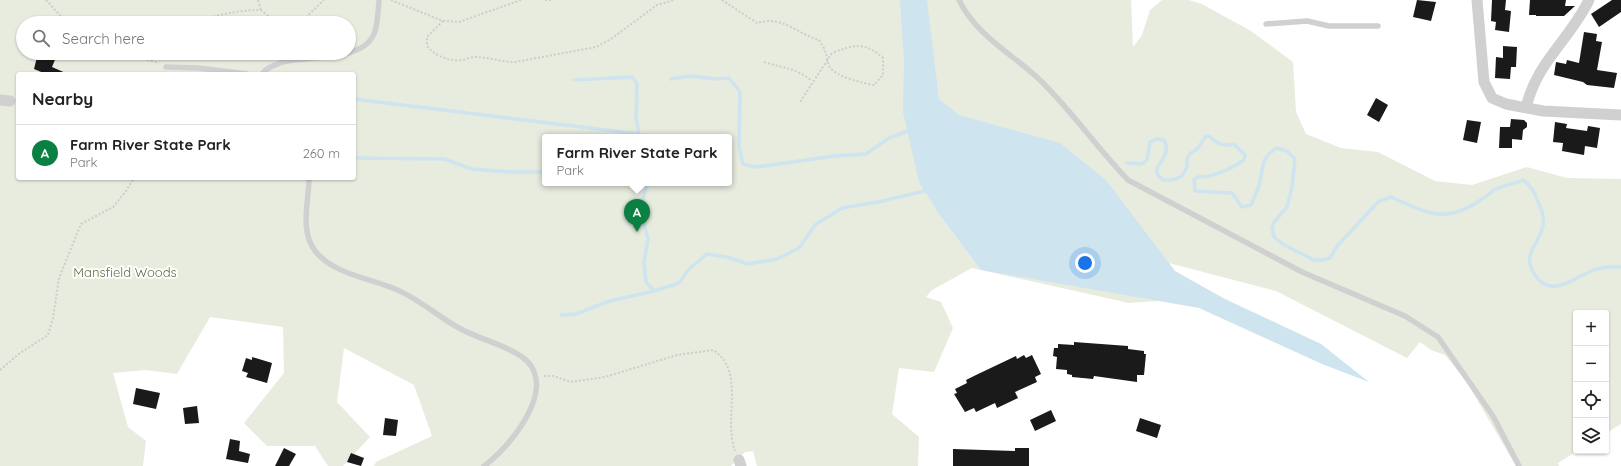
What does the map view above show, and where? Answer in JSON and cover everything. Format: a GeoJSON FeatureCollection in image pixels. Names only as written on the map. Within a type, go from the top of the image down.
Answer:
{"type":"FeatureCollection","features":[{"type":"Feature","properties":{"kind":"street"},"geometry":{"type":"LineString","coordinates":[[1477,0],[1484,82],[1486,90],[1492,98],[1506,104],[1543,112],[1621,115]]}},
{"type":"Feature","properties":{"kind":"street"},"geometry":{"type":"LineString","coordinates":[[1526,108],[1534,83],[1545,63],[1577,20],[1589,0]]}},
{"type":"Feature","properties":{"kind":"lane"},"geometry":{"type":"LineString","coordinates":[[356,51],[369,42],[374,33],[379,0]]}},
{"type":"Feature","properties":{"kind":"lane"},"geometry":{"type":"LineString","coordinates":[[960,0],[971,20],[1043,83],[1072,114],[1106,158],[1128,180],[1302,272],[1405,316],[1438,337],[1493,416],[1519,466]]}},
{"type":"Feature","properties":{"kind":"lane"},"geometry":{"type":"LineString","coordinates":[[1266,24],[1308,21],[1329,26],[1378,26]]}},
{"type":"Feature","properties":{"kind":"lane"},"geometry":{"type":"LineString","coordinates":[[263,72],[271,66],[292,60]]}},
{"type":"Feature","properties":{"kind":"lane"},"geometry":{"type":"LineString","coordinates":[[166,67],[199,68],[231,72]]}},
{"type":"Feature","properties":{"kind":"lane"},"geometry":{"type":"LineString","coordinates":[[309,180],[306,213],[308,231],[310,242],[319,256],[337,268],[410,296],[459,328],[522,357],[529,364],[534,376],[535,395],[527,416],[511,439],[484,466]]}},
{"type":"Feature","properties":{"kind":"path"},"geometry":{"type":"LineString","coordinates":[[46,0],[61,16]]}},
{"type":"Feature","properties":{"kind":"path"},"geometry":{"type":"LineString","coordinates":[[258,0],[261,10],[268,16]]}},
{"type":"Feature","properties":{"kind":"path"},"geometry":{"type":"LineString","coordinates":[[307,16],[324,0]]}},
{"type":"Feature","properties":{"kind":"path"},"geometry":{"type":"LineString","coordinates":[[391,0],[443,21],[459,22],[521,0]]}},
{"type":"Feature","properties":{"kind":"path"},"geometry":{"type":"LineString","coordinates":[[545,0],[552,0]]}},
{"type":"Feature","properties":{"kind":"path"},"geometry":{"type":"LineString","coordinates":[[443,21],[427,37],[427,46],[431,51],[448,60],[462,60],[475,57],[501,62],[515,62],[596,47],[611,39],[657,5],[674,0]]}},
{"type":"Feature","properties":{"kind":"path"},"geometry":{"type":"LineString","coordinates":[[722,0],[757,23],[770,21],[784,24],[806,37],[819,40],[825,51],[828,62],[833,71],[865,83],[874,85],[883,74],[882,58],[875,51],[865,46],[832,53],[828,62],[812,81],[800,102]]}},
{"type":"Feature","properties":{"kind":"path"},"geometry":{"type":"LineString","coordinates":[[209,16],[243,10],[261,10]]}},
{"type":"Feature","properties":{"kind":"path"},"geometry":{"type":"LineString","coordinates":[[148,60],[162,64],[166,67]]}},
{"type":"Feature","properties":{"kind":"path"},"geometry":{"type":"LineString","coordinates":[[764,62],[801,72],[812,81]]}},
{"type":"Feature","properties":{"kind":"path"},"geometry":{"type":"LineString","coordinates":[[0,370],[20,353],[48,335],[52,323],[59,278],[81,224],[113,207],[133,180]]}},
{"type":"Feature","properties":{"kind":"path"},"geometry":{"type":"LineString","coordinates":[[534,376],[554,376],[570,382],[582,381],[605,377],[676,355],[713,350],[721,355],[732,378],[731,439],[740,463]]}},
{"type":"Feature","properties":{"kind":"green space","name":"Mansfield Woods"},"geometry":{"type":"Polygon","coordinates":[[[0,0],[1131,0],[1133,47],[1142,35],[1150,10],[1162,0],[1189,0],[1202,4],[1251,31],[1293,62],[1296,112],[1306,134],[1341,148],[1378,152],[1435,181],[1472,185],[1527,167],[1567,178],[1621,179],[1621,424],[1609,431],[1609,310],[1573,310],[1573,454],[1558,463],[1559,466],[1516,466],[1466,381],[1445,355],[1431,350],[1420,342],[1407,358],[1276,291],[1169,263],[1158,301],[1129,303],[972,268],[932,290],[926,297],[941,302],[953,328],[934,372],[899,368],[892,414],[919,437],[918,466],[757,466],[753,451],[745,452],[731,466],[374,466],[376,462],[432,436],[414,385],[344,348],[337,402],[370,437],[343,466],[328,466],[315,446],[267,446],[244,423],[284,373],[283,327],[210,317],[177,374],[146,370],[113,373],[128,427],[146,441],[143,466],[0,466],[0,0]]]}},
{"type":"Feature","properties":{"kind":"water"},"geometry":{"type":"Polygon","coordinates":[[[900,0],[927,0],[939,99],[959,115],[1060,143],[1106,180],[1175,271],[1225,299],[1321,344],[1369,382],[1322,364],[1199,308],[981,270],[937,211],[919,182],[903,112],[904,61],[900,0]]]}},
{"type":"Feature","properties":{"kind":"building"},"geometry":{"type":"Polygon","coordinates":[[[1417,0],[1436,2],[1431,21],[1413,17],[1417,0]]]}},
{"type":"Feature","properties":{"kind":"building"},"geometry":{"type":"Polygon","coordinates":[[[1492,0],[1506,0],[1505,10],[1511,11],[1509,32],[1495,30],[1496,22],[1491,21],[1492,0]]]}},
{"type":"Feature","properties":{"kind":"building"},"geometry":{"type":"Polygon","coordinates":[[[1530,0],[1566,0],[1565,6],[1575,6],[1564,16],[1536,16],[1529,15],[1530,0]]]}},
{"type":"Feature","properties":{"kind":"building"},"geometry":{"type":"Polygon","coordinates":[[[1612,0],[1621,0],[1621,12],[1599,27],[1591,14],[1612,0]]]}},
{"type":"Feature","properties":{"kind":"building"},"geometry":{"type":"Polygon","coordinates":[[[1584,32],[1597,34],[1596,41],[1602,42],[1597,70],[1617,73],[1614,88],[1587,85],[1583,82],[1554,75],[1556,62],[1566,64],[1567,60],[1579,63],[1584,32]]]}},
{"type":"Feature","properties":{"kind":"building"},"geometry":{"type":"Polygon","coordinates":[[[1503,46],[1517,47],[1516,67],[1511,67],[1510,79],[1495,78],[1496,57],[1503,58],[1503,46]]]}},
{"type":"Feature","properties":{"kind":"building"},"geometry":{"type":"Polygon","coordinates":[[[36,60],[55,60],[52,67],[63,72],[41,72],[34,69],[36,60]]]}},
{"type":"Feature","properties":{"kind":"building"},"geometry":{"type":"Polygon","coordinates":[[[1376,98],[1388,105],[1379,122],[1367,115],[1376,98]]]}},
{"type":"Feature","properties":{"kind":"building"},"geometry":{"type":"Polygon","coordinates":[[[1511,119],[1524,120],[1527,123],[1527,127],[1523,130],[1522,140],[1512,139],[1512,148],[1499,148],[1500,127],[1510,127],[1511,119]]]}},
{"type":"Feature","properties":{"kind":"building"},"geometry":{"type":"Polygon","coordinates":[[[1467,120],[1481,122],[1477,143],[1463,140],[1467,120]]]}},
{"type":"Feature","properties":{"kind":"building"},"geometry":{"type":"Polygon","coordinates":[[[1555,122],[1567,124],[1566,128],[1587,131],[1588,126],[1600,128],[1597,148],[1585,146],[1584,155],[1562,151],[1563,143],[1553,142],[1555,122]]]}},
{"type":"Feature","properties":{"kind":"building"},"geometry":{"type":"Polygon","coordinates":[[[1074,342],[1128,346],[1128,349],[1144,351],[1144,354],[1146,354],[1144,375],[1137,375],[1137,382],[1094,376],[1093,379],[1072,377],[1072,375],[1067,374],[1067,370],[1056,369],[1057,357],[1053,356],[1054,348],[1058,348],[1058,344],[1074,345],[1074,342]]]}},
{"type":"Feature","properties":{"kind":"building"},"geometry":{"type":"Polygon","coordinates":[[[1024,355],[1026,358],[1032,355],[1041,374],[1035,377],[1037,382],[1015,392],[1018,398],[997,408],[995,403],[976,412],[974,408],[965,412],[954,394],[957,393],[955,389],[967,383],[966,380],[976,375],[1016,356],[1017,359],[1024,355]]]}},
{"type":"Feature","properties":{"kind":"building"},"geometry":{"type":"Polygon","coordinates":[[[252,357],[272,363],[267,383],[246,377],[248,373],[242,371],[246,358],[252,360],[252,357]]]}},
{"type":"Feature","properties":{"kind":"building"},"geometry":{"type":"Polygon","coordinates":[[[136,388],[160,393],[156,409],[133,404],[136,388]]]}},
{"type":"Feature","properties":{"kind":"building"},"geometry":{"type":"Polygon","coordinates":[[[197,406],[199,423],[185,424],[183,408],[197,406]]]}},
{"type":"Feature","properties":{"kind":"building"},"geometry":{"type":"Polygon","coordinates":[[[1051,410],[1056,421],[1035,431],[1030,420],[1051,410]]]}},
{"type":"Feature","properties":{"kind":"building"},"geometry":{"type":"Polygon","coordinates":[[[385,418],[398,420],[396,436],[383,435],[385,418]]]}},
{"type":"Feature","properties":{"kind":"building"},"geometry":{"type":"Polygon","coordinates":[[[1140,418],[1161,425],[1157,438],[1136,431],[1140,418]]]}},
{"type":"Feature","properties":{"kind":"building"},"geometry":{"type":"Polygon","coordinates":[[[230,439],[240,441],[239,451],[250,454],[248,463],[226,459],[230,439]]]}},
{"type":"Feature","properties":{"kind":"building"},"geometry":{"type":"Polygon","coordinates":[[[284,448],[296,454],[289,466],[275,466],[284,448]]]}},
{"type":"Feature","properties":{"kind":"building"},"geometry":{"type":"Polygon","coordinates":[[[1015,448],[1029,448],[1029,466],[953,466],[953,449],[1015,451],[1015,448]]]}},
{"type":"Feature","properties":{"kind":"building"},"geometry":{"type":"Polygon","coordinates":[[[351,453],[364,458],[361,466],[347,462],[351,453]]]}},
{"type":"Feature","properties":{"kind":"waterway"},"geometry":{"type":"LineString","coordinates":[[671,79],[690,76],[717,79],[729,78],[740,92],[739,147],[743,164],[756,167],[835,156],[866,154],[889,138],[908,131]]}},
{"type":"Feature","properties":{"kind":"waterway"},"geometry":{"type":"LineString","coordinates":[[574,80],[632,77],[637,83],[636,118],[639,134]]}},
{"type":"Feature","properties":{"kind":"waterway"},"geometry":{"type":"LineString","coordinates":[[356,99],[639,134]]}},
{"type":"Feature","properties":{"kind":"waterway"},"geometry":{"type":"LineString","coordinates":[[1127,163],[1142,164],[1147,160],[1150,142],[1157,139],[1164,140],[1166,144],[1166,151],[1157,168],[1157,174],[1163,180],[1173,180],[1182,176],[1187,167],[1187,159],[1190,154],[1198,148],[1206,136],[1209,136],[1220,144],[1234,144],[1245,155],[1244,160],[1222,172],[1209,176],[1198,177],[1194,180],[1195,191],[1232,193],[1242,207],[1251,205],[1259,186],[1264,161],[1268,155],[1276,148],[1287,151],[1295,159],[1292,187],[1287,207],[1274,222],[1272,228],[1274,237],[1284,245],[1314,260],[1324,260],[1330,258],[1338,245],[1379,201],[1391,197],[1426,212],[1447,214],[1458,212],[1469,207],[1497,188],[1523,180],[1533,190],[1543,214],[1543,225],[1541,232],[1530,255],[1531,267],[1541,282],[1555,286],[1563,285],[1591,271],[1609,267],[1621,267]]}},
{"type":"Feature","properties":{"kind":"waterway"},"geometry":{"type":"LineString","coordinates":[[356,158],[444,159],[472,169],[510,172],[542,172]]}},
{"type":"Feature","properties":{"kind":"waterway"},"geometry":{"type":"LineString","coordinates":[[647,186],[640,208],[648,239],[644,262],[646,282],[654,291],[679,283],[689,269],[707,254],[727,257],[748,264],[777,259],[799,248],[815,225],[842,208],[883,201],[924,191]]}},
{"type":"Feature","properties":{"kind":"waterway"},"geometry":{"type":"LineString","coordinates":[[561,315],[576,314],[610,301],[654,291]]}},
{"type":"Feature","properties":{"kind":"place","name":"Farm River State Park"},"geometry":{"type":"Point","coordinates":[637,232]}}]}
